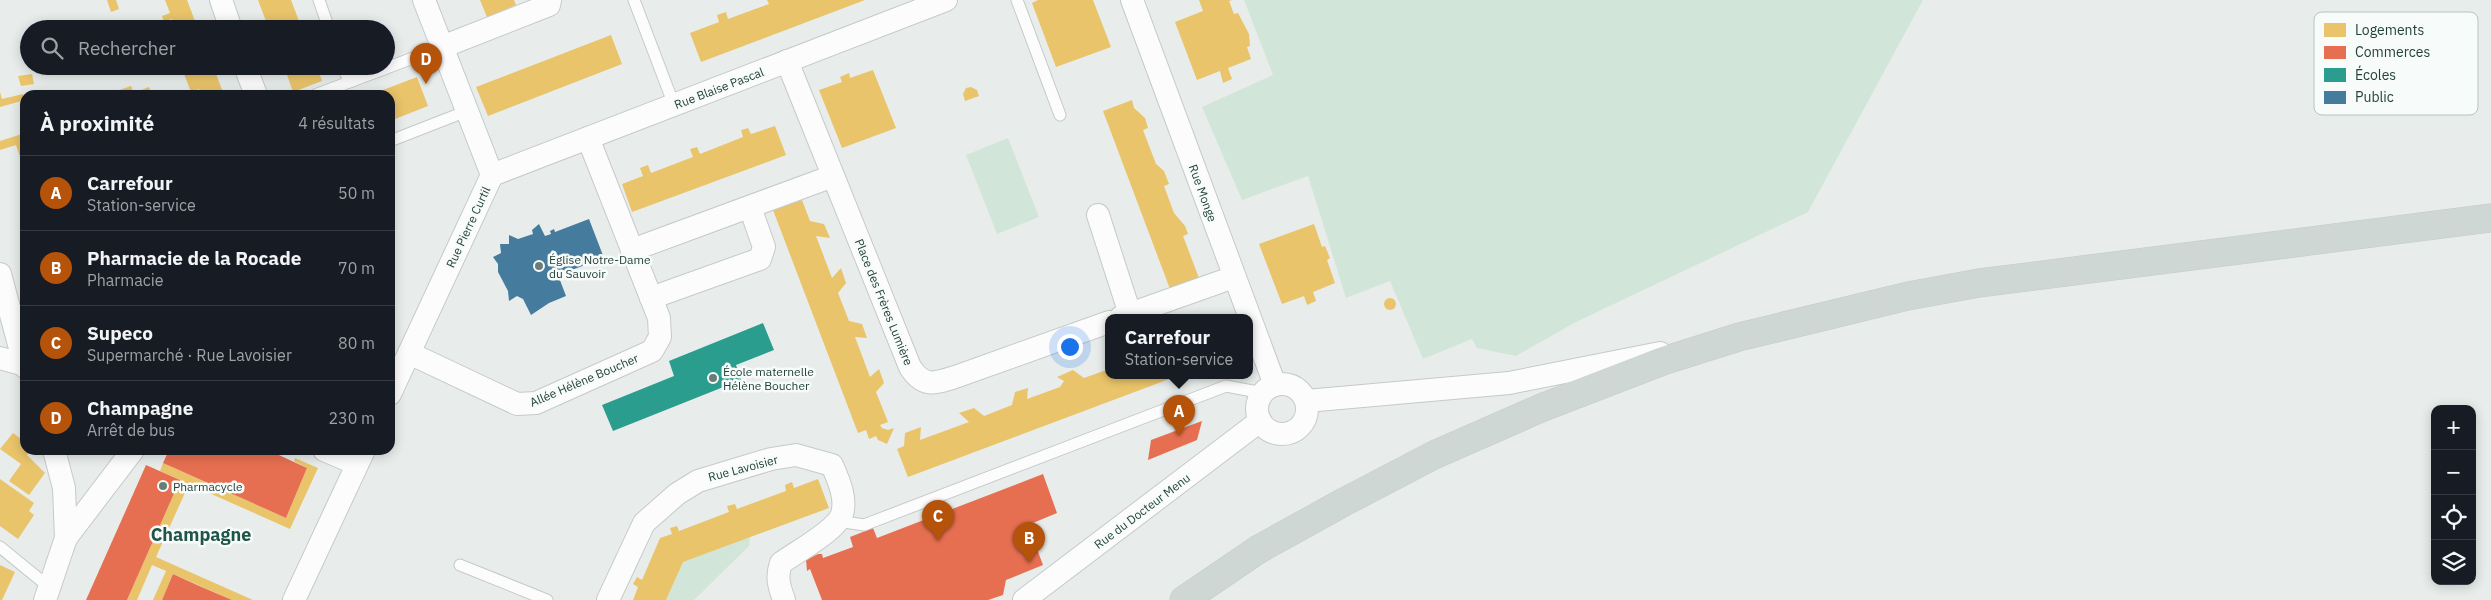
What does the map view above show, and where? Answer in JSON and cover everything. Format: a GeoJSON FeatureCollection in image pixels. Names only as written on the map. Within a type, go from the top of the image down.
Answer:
{"type":"FeatureCollection","features":[{"type":"Feature","properties":{"kind":"main road"},"geometry":{"type":"LineString","coordinates":[[1184,600],[1259,549],[1434,455],[1542,408],[1654,364],[1739,337],[1908,296],[1979,284],[2272,244],[2491,218]]}},
{"type":"Feature","properties":{"kind":"street"},"geometry":{"type":"LineString","coordinates":[[221,0],[228,20]]}},
{"type":"Feature","properties":{"kind":"street","name":"Rue Pierre Curtil"},"geometry":{"type":"LineString","coordinates":[[395,383],[492,175],[424,0]]}},
{"type":"Feature","properties":{"kind":"street"},"geometry":{"type":"LineString","coordinates":[[442,47],[549,5],[550,0]]}},
{"type":"Feature","properties":{"kind":"street","name":"Rue Blaise Pascal"},"geometry":{"type":"LineString","coordinates":[[492,175],[946,0]]}},
{"type":"Feature","properties":{"kind":"street","name":"Rue Monge"},"geometry":{"type":"LineString","coordinates":[[1132,0],[1234,277],[1246,314]]}},
{"type":"Feature","properties":{"kind":"street"},"geometry":{"type":"LineString","coordinates":[[632,250],[833,176],[787,61]]}},
{"type":"Feature","properties":{"kind":"street"},"geometry":{"type":"LineString","coordinates":[[248,75],[254,90]]}},
{"type":"Feature","properties":{"kind":"street","name":"Allée Hélène Boucher"},"geometry":{"type":"LineString","coordinates":[[409,353],[517,404],[536,403],[652,351],[660,338],[659,318],[588,138]]}},
{"type":"Feature","properties":{"kind":"street","name":"Place des Frères Lumière"},"geometry":{"type":"LineString","coordinates":[[833,176],[910,367],[916,377],[925,382],[937,382],[958,376],[1105,323]]}},
{"type":"Feature","properties":{"kind":"street"},"geometry":{"type":"LineString","coordinates":[[651,298],[760,259],[764,247],[750,207]]}},
{"type":"Feature","properties":{"kind":"street"},"geometry":{"type":"LineString","coordinates":[[1098,215],[1125,314]]}},
{"type":"Feature","properties":{"kind":"street"},"geometry":{"type":"LineString","coordinates":[[0,274],[20,348]]}},
{"type":"Feature","properties":{"kind":"street"},"geometry":{"type":"LineString","coordinates":[[1132,314],[1234,277]]}},
{"type":"Feature","properties":{"kind":"street"},"geometry":{"type":"LineString","coordinates":[[1306,401],[1508,384],[1739,337]]}},
{"type":"Feature","properties":{"kind":"street","name":"Rue Monge"},"geometry":{"type":"LineString","coordinates":[[1253,338],[1269,389]]}},
{"type":"Feature","properties":{"kind":"street"},"geometry":{"type":"LineString","coordinates":[[0,358],[20,364]]}},
{"type":"Feature","properties":{"kind":"street"},"geometry":{"type":"LineString","coordinates":[[1290,385],[1302,394],[1306,401],[1306,417],[1296,430],[1280,435],[1265,428],[1260,421],[1257,407],[1269,389],[1290,385]]}},
{"type":"Feature","properties":{"kind":"street","name":"Rue du Docteur Menu"},"geometry":{"type":"LineString","coordinates":[[1024,600],[1260,421]]}},
{"type":"Feature","properties":{"kind":"street"},"geometry":{"type":"LineString","coordinates":[[55,455],[64,488],[66,538]]}},
{"type":"Feature","properties":{"kind":"street"},"geometry":{"type":"LineString","coordinates":[[47,594],[66,538],[129,455]]}},
{"type":"Feature","properties":{"kind":"street","name":"Rue Lavoisier"},"geometry":{"type":"LineString","coordinates":[[608,600],[644,523],[677,494],[698,481],[771,459],[796,456],[817,459],[832,465],[841,484],[842,514],[838,521]]}},
{"type":"Feature","properties":{"kind":"street"},"geometry":{"type":"LineString","coordinates":[[294,600],[361,457]]}},
{"type":"Feature","properties":{"kind":"street"},"geometry":{"type":"LineString","coordinates":[[784,600],[777,573],[781,563],[838,521]]}},
{"type":"Feature","properties":{"kind":"lane"},"geometry":{"type":"LineString","coordinates":[[318,0],[326,20]]}},
{"type":"Feature","properties":{"kind":"lane"},"geometry":{"type":"LineString","coordinates":[[634,0],[674,105]]}},
{"type":"Feature","properties":{"kind":"lane"},"geometry":{"type":"LineString","coordinates":[[1017,0],[1060,115]]}},
{"type":"Feature","properties":{"kind":"lane"},"geometry":{"type":"LineString","coordinates":[[395,65],[442,47]]}},
{"type":"Feature","properties":{"kind":"lane"},"geometry":{"type":"LineString","coordinates":[[346,75],[349,82]]}},
{"type":"Feature","properties":{"kind":"lane"},"geometry":{"type":"LineString","coordinates":[[328,90],[368,75]]}},
{"type":"Feature","properties":{"kind":"lane"},"geometry":{"type":"LineString","coordinates":[[395,139],[467,111]]}},
{"type":"Feature","properties":{"kind":"lane"},"geometry":{"type":"LineString","coordinates":[[838,521],[864,525],[1226,386],[1269,389]]}},
{"type":"Feature","properties":{"kind":"lane"},"geometry":{"type":"LineString","coordinates":[[0,547],[47,594]]}},
{"type":"Feature","properties":{"kind":"lane"},"geometry":{"type":"LineString","coordinates":[[460,565],[547,600]]}},
{"type":"Feature","properties":{"kind":"green space"},"geometry":{"type":"Polygon","coordinates":[[[1244,0],[1923,0],[1808,212],[1576,322],[1516,356],[1477,348],[1472,339],[1423,359],[1390,281],[1346,298],[1308,176],[1242,200],[1202,107],[1273,75],[1244,0]]]}},
{"type":"Feature","properties":{"kind":"green space"},"geometry":{"type":"Polygon","coordinates":[[[1008,138],[1039,217],[997,234],[966,155],[1008,138]]]}},
{"type":"Feature","properties":{"kind":"green space"},"geometry":{"type":"Polygon","coordinates":[[[750,537],[749,546],[694,600],[666,600],[683,562],[750,537]]]}},
{"type":"Feature","properties":{"kind":"building: Logements"},"geometry":{"type":"Polygon","coordinates":[[[107,0],[116,0],[119,9],[111,12],[107,0]]]}},
{"type":"Feature","properties":{"kind":"building: Logements"},"geometry":{"type":"Polygon","coordinates":[[[165,0],[187,0],[195,20],[163,20],[162,16],[170,13],[165,0]]]}},
{"type":"Feature","properties":{"kind":"building: Logements"},"geometry":{"type":"Polygon","coordinates":[[[258,0],[291,0],[299,20],[266,20],[258,0]]]}},
{"type":"Feature","properties":{"kind":"building: Logements"},"geometry":{"type":"Polygon","coordinates":[[[480,0],[514,0],[516,5],[487,17],[480,0]]]}},
{"type":"Feature","properties":{"kind":"building: Logements"},"geometry":{"type":"Polygon","coordinates":[[[767,0],[865,0],[701,62],[690,33],[719,22],[717,15],[726,12],[728,19],[769,4],[767,0]]]}},
{"type":"Feature","properties":{"kind":"building: Logements"},"geometry":{"type":"Polygon","coordinates":[[[1038,0],[1093,0],[1111,47],[1056,67],[1032,3],[1038,0]]]}},
{"type":"Feature","properties":{"kind":"building: Logements"},"geometry":{"type":"Polygon","coordinates":[[[1199,0],[1232,0],[1229,1],[1234,14],[1238,13],[1249,34],[1250,46],[1247,47],[1251,59],[1228,68],[1232,79],[1223,83],[1220,71],[1197,80],[1175,22],[1203,11],[1199,0]]]}},
{"type":"Feature","properties":{"kind":"building: Logements"},"geometry":{"type":"Polygon","coordinates":[[[611,35],[622,64],[488,116],[476,87],[611,35]]]}},
{"type":"Feature","properties":{"kind":"building: Logements"},"geometry":{"type":"Polygon","coordinates":[[[873,70],[896,128],[842,148],[819,90],[842,82],[840,77],[849,73],[850,78],[873,70]]]}},
{"type":"Feature","properties":{"kind":"building: Logements"},"geometry":{"type":"Polygon","coordinates":[[[32,75],[34,84],[21,86],[18,76],[32,75]]]}},
{"type":"Feature","properties":{"kind":"building: Logements"},"geometry":{"type":"Polygon","coordinates":[[[184,75],[216,75],[222,90],[199,89],[190,90],[184,75]]]}},
{"type":"Feature","properties":{"kind":"building: Logements"},"geometry":{"type":"Polygon","coordinates":[[[287,75],[320,75],[322,81],[298,90],[292,90],[287,75]]]}},
{"type":"Feature","properties":{"kind":"building: Logements"},"geometry":{"type":"Polygon","coordinates":[[[417,77],[428,106],[395,119],[395,90],[383,90],[417,77]]]}},
{"type":"Feature","properties":{"kind":"building: Logements"},"geometry":{"type":"Polygon","coordinates":[[[131,86],[132,90],[119,90],[131,86]]]}},
{"type":"Feature","properties":{"kind":"building: Logements"},"geometry":{"type":"Polygon","coordinates":[[[971,87],[977,90],[979,96],[965,101],[963,94],[966,88],[971,87]]]}},
{"type":"Feature","properties":{"kind":"building: Logements"},"geometry":{"type":"Polygon","coordinates":[[[0,92],[2,99],[20,95],[20,101],[0,107],[0,92]]]}},
{"type":"Feature","properties":{"kind":"building: Logements"},"geometry":{"type":"Polygon","coordinates":[[[1132,100],[1134,108],[1145,118],[1148,128],[1143,130],[1156,164],[1164,171],[1169,184],[1164,186],[1174,213],[1185,226],[1188,234],[1183,236],[1199,278],[1170,289],[1103,111],[1132,100]]]}},
{"type":"Feature","properties":{"kind":"building: Logements"},"geometry":{"type":"Polygon","coordinates":[[[775,126],[786,155],[632,212],[622,184],[643,176],[640,168],[648,165],[651,173],[693,157],[690,149],[697,147],[700,154],[743,137],[741,130],[748,128],[751,134],[775,126]]]}},
{"type":"Feature","properties":{"kind":"building: Logements"},"geometry":{"type":"Polygon","coordinates":[[[20,135],[20,157],[16,145],[0,150],[0,141],[20,135]]]}},
{"type":"Feature","properties":{"kind":"building: Logements"},"geometry":{"type":"Polygon","coordinates":[[[802,200],[810,221],[824,224],[830,238],[816,236],[832,278],[841,268],[846,283],[838,293],[849,321],[862,324],[867,338],[855,337],[870,377],[879,369],[884,383],[876,392],[888,422],[880,425],[888,430],[894,428],[887,444],[878,440],[876,436],[869,439],[866,430],[858,433],[773,210],[802,200]]]}},
{"type":"Feature","properties":{"kind":"building: Logements"},"geometry":{"type":"Polygon","coordinates":[[[1314,224],[1322,247],[1325,246],[1330,258],[1327,260],[1335,283],[1313,292],[1316,301],[1307,305],[1304,296],[1282,304],[1259,244],[1314,224]]]}},
{"type":"Feature","properties":{"kind":"building: Logements"},"geometry":{"type":"Polygon","coordinates":[[[1388,298],[1392,298],[1396,304],[1392,310],[1388,310],[1384,306],[1384,302],[1388,298]]]}},
{"type":"Feature","properties":{"kind":"building: Logements"},"geometry":{"type":"Polygon","coordinates":[[[1073,370],[1084,378],[1105,370],[1105,379],[1169,379],[908,477],[897,449],[904,446],[905,433],[921,427],[920,440],[969,422],[959,413],[974,408],[984,416],[1012,405],[1015,392],[1028,388],[1027,399],[1060,387],[1064,381],[1057,377],[1073,370]]]}},
{"type":"Feature","properties":{"kind":"building: Logements"},"geometry":{"type":"Polygon","coordinates":[[[13,433],[20,438],[20,455],[27,455],[45,473],[29,495],[9,481],[21,464],[0,449],[13,433]]]}},
{"type":"Feature","properties":{"kind":"building: Logements"},"geometry":{"type":"Polygon","coordinates":[[[295,458],[318,468],[290,529],[189,484],[156,557],[253,600],[232,600],[173,574],[162,600],[153,600],[166,571],[152,565],[137,600],[127,600],[180,480],[160,471],[163,463],[286,518],[307,468],[294,461],[295,458]]]}},
{"type":"Feature","properties":{"kind":"building: Logements"},"geometry":{"type":"Polygon","coordinates":[[[0,479],[34,503],[29,511],[34,515],[18,539],[0,526],[0,479]]]}},
{"type":"Feature","properties":{"kind":"building: Logements"},"geometry":{"type":"Polygon","coordinates":[[[818,479],[829,508],[683,562],[666,600],[633,600],[638,587],[633,584],[637,577],[642,580],[660,538],[672,534],[670,528],[677,526],[679,531],[729,512],[727,506],[735,504],[737,509],[786,491],[785,485],[792,482],[794,488],[818,479]]]}},
{"type":"Feature","properties":{"kind":"building: Logements"},"geometry":{"type":"Polygon","coordinates":[[[0,565],[15,572],[2,600],[0,600],[0,565]]]}},
{"type":"Feature","properties":{"kind":"building: Commerces"},"geometry":{"type":"Polygon","coordinates":[[[1202,421],[1197,440],[1148,460],[1151,440],[1202,421]]]}},
{"type":"Feature","properties":{"kind":"building: Commerces"},"geometry":{"type":"Polygon","coordinates":[[[167,455],[279,455],[307,468],[286,518],[163,463],[167,455]]]}},
{"type":"Feature","properties":{"kind":"building: Commerces"},"geometry":{"type":"Polygon","coordinates":[[[146,465],[180,480],[127,600],[86,600],[146,465]]]}},
{"type":"Feature","properties":{"kind":"building: Commerces"},"geometry":{"type":"Polygon","coordinates":[[[1043,474],[1057,513],[1028,525],[1043,565],[1006,580],[1003,595],[988,600],[822,600],[810,569],[807,571],[806,560],[818,554],[822,554],[823,558],[853,547],[850,537],[873,528],[877,538],[1043,474]]]}},
{"type":"Feature","properties":{"kind":"building: Commerces"},"geometry":{"type":"Polygon","coordinates":[[[173,574],[197,585],[232,600],[162,600],[173,574]]]}},
{"type":"Feature","properties":{"kind":"building: Écoles"},"geometry":{"type":"Polygon","coordinates":[[[763,323],[774,350],[736,365],[741,380],[613,431],[602,405],[674,376],[669,361],[763,323]]]}},
{"type":"Feature","properties":{"kind":"building: Public","name":"Église Notre-Dame du Sauvoir"},"geometry":{"type":"Polygon","coordinates":[[[589,219],[604,258],[558,275],[566,296],[549,303],[531,315],[523,299],[517,296],[509,301],[508,291],[498,272],[498,264],[493,257],[501,253],[500,244],[509,244],[509,235],[518,239],[533,234],[532,230],[539,224],[545,236],[551,234],[550,231],[554,229],[555,232],[589,219]]]}},
{"type":"Feature","properties":{"kind":"place","name":"Champagne"},"geometry":{"type":"Point","coordinates":[426,84]}},
{"type":"Feature","properties":{"kind":"place","name":"Église Notre-Dame du Sauvoir"},"geometry":{"type":"Point","coordinates":[539,266]}},
{"type":"Feature","properties":{"kind":"place","name":"École maternelle Hélène Boucher"},"geometry":{"type":"Point","coordinates":[713,378]}},
{"type":"Feature","properties":{"kind":"place","name":"Carrefour"},"geometry":{"type":"Point","coordinates":[1179,436]}},
{"type":"Feature","properties":{"kind":"place","name":"Pharmacycle"},"geometry":{"type":"Point","coordinates":[163,486]}},
{"type":"Feature","properties":{"kind":"place","name":"Supeco"},"geometry":{"type":"Point","coordinates":[938,541]}},
{"type":"Feature","properties":{"kind":"place","name":"Pharmacie de la Rocade"},"geometry":{"type":"Point","coordinates":[1029,563]}},
{"type":"Feature","properties":{"kind":"district","name":"Champagne"},"geometry":{"type":"Point","coordinates":[201,534]}}]}
